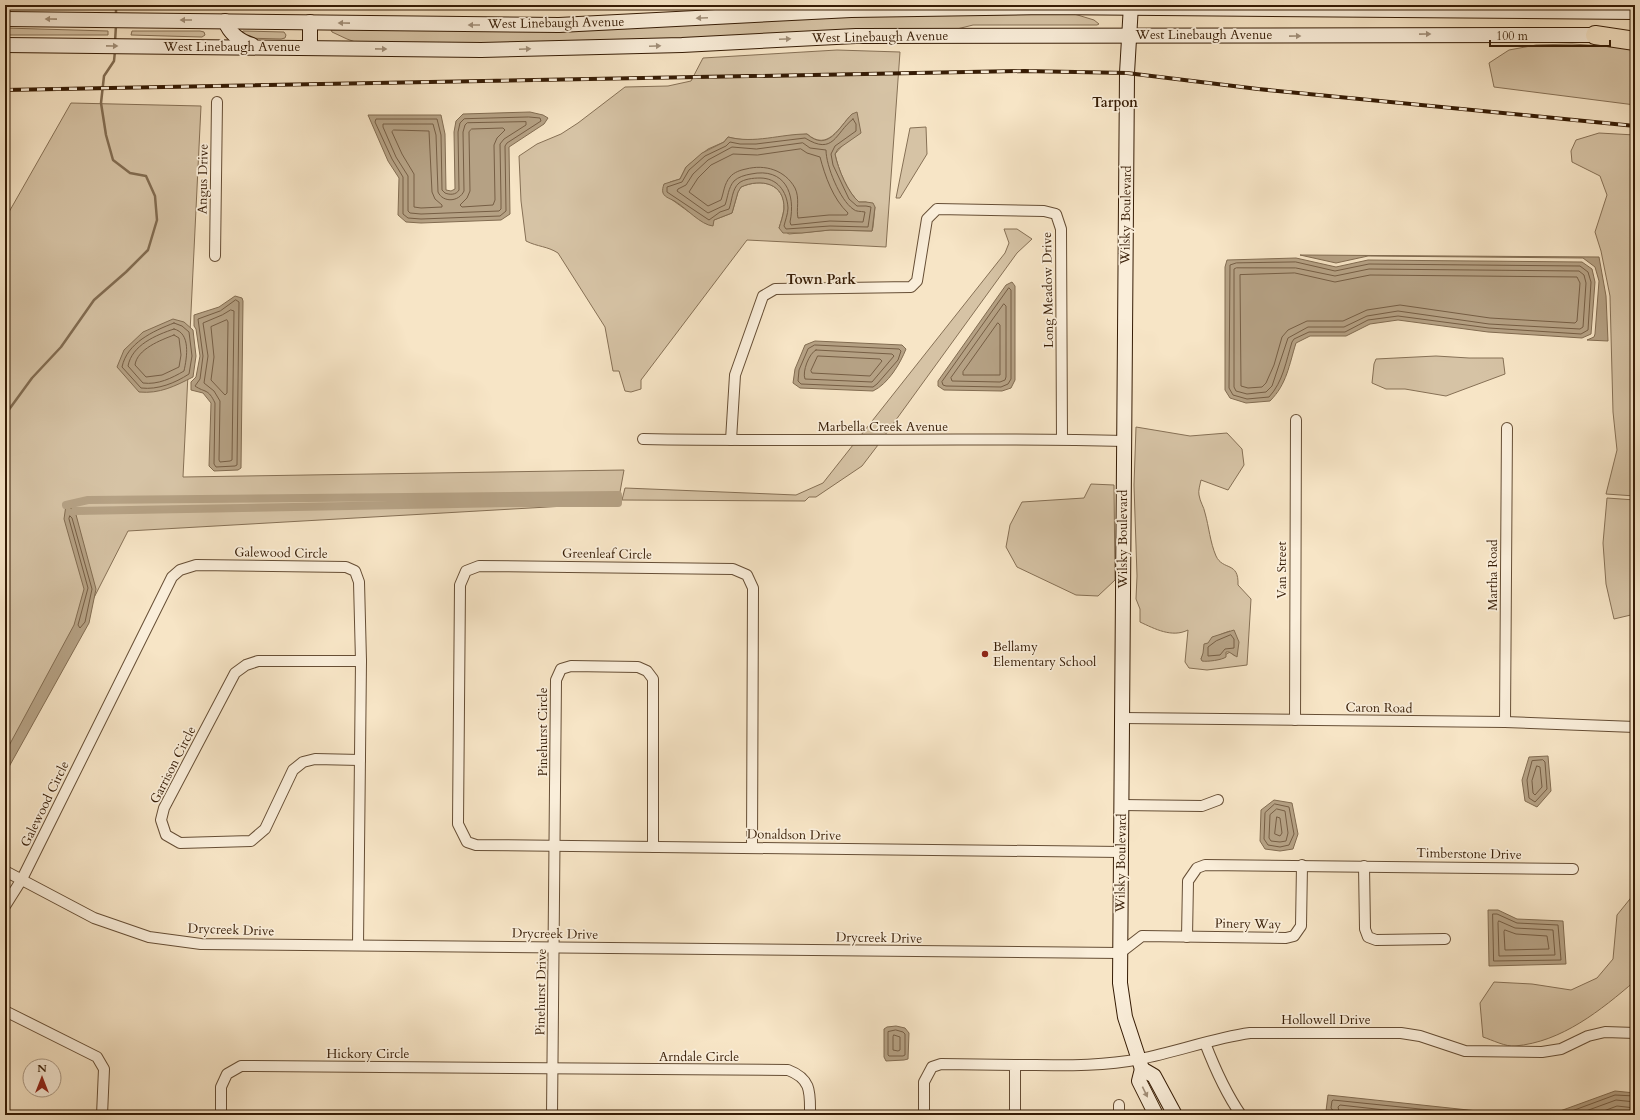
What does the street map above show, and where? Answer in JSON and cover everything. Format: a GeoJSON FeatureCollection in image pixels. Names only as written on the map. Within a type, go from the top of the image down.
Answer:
{"type":"FeatureCollection","features":[{"type":"Feature","properties":{"kind":"highway"},"geometry":{"type":"LineString","coordinates":[[1595,35],[1635,41]]}},
{"type":"Feature","properties":{"kind":"main road","name":"West Linebaugh Avenue"},"geometry":{"type":"LineString","coordinates":[[5,19],[559,25],[852,10],[1046,6],[1635,12]]}},
{"type":"Feature","properties":{"kind":"main road","name":"Wilsky Boulevard"},"geometry":{"type":"LineString","coordinates":[[1131,7],[1127,86],[1120,983],[1123,1008],[1141,1064],[1139,1081],[1156,1115]]}},
{"type":"Feature","properties":{"kind":"main road"},"geometry":{"type":"LineString","coordinates":[[226,21],[228,29],[236,37],[246,43],[258,47]]}},
{"type":"Feature","properties":{"kind":"main road"},"geometry":{"type":"LineString","coordinates":[[310,22],[310,48]]}},
{"type":"Feature","properties":{"kind":"main road","name":"West Linebaugh Avenue"},"geometry":{"type":"LineString","coordinates":[[5,45],[481,50],[682,45],[856,36],[1258,36],[1436,34],[1635,35]]}},
{"type":"Feature","properties":{"kind":"main road"},"geometry":{"type":"LineString","coordinates":[[1141,1064],[1154,1076],[1175,1115]]}},
{"type":"Feature","properties":{"kind":"street","name":"Angus Drive"},"geometry":{"type":"LineString","coordinates":[[215,256],[217,102]]}},
{"type":"Feature","properties":{"kind":"street","name":"Long Meadow Drive"},"geometry":{"type":"LineString","coordinates":[[731,440],[735,375],[763,296],[774,289],[911,287],[917,281],[927,219],[937,209],[1044,211],[1056,214],[1061,228],[1062,439]]}},
{"type":"Feature","properties":{"kind":"street","name":"Van Street"},"geometry":{"type":"LineString","coordinates":[[1295,720],[1296,420]]}},
{"type":"Feature","properties":{"kind":"street","name":"Martha Road"},"geometry":{"type":"LineString","coordinates":[[1505,722],[1507,428]]}},
{"type":"Feature","properties":{"kind":"street","name":"Marbella Creek Avenue"},"geometry":{"type":"LineString","coordinates":[[643,439],[1062,439],[1124,441]]}},
{"type":"Feature","properties":{"kind":"street","name":"Galewood Circle"},"geometry":{"type":"LineString","coordinates":[[5,906],[22,879],[172,578],[180,570],[196,565],[346,567],[355,571],[359,582],[361,661],[358,945]]}},
{"type":"Feature","properties":{"kind":"street","name":"Greenleaf Circle"},"geometry":{"type":"LineString","coordinates":[[467,842],[458,824],[460,585],[466,571],[479,566],[733,569],[747,575],[753,588],[752,848]]}},
{"type":"Feature","properties":{"kind":"street","name":"Garrison Circle"},"geometry":{"type":"LineString","coordinates":[[360,760],[315,759],[303,762],[293,770],[265,829],[251,842],[180,843],[166,835],[161,820],[164,808],[235,673],[246,665],[258,661],[361,661]]}},
{"type":"Feature","properties":{"kind":"street","name":"Pinehurst Circle"},"geometry":{"type":"LineString","coordinates":[[555,846],[556,680],[562,669],[571,666],[638,667],[647,671],[653,679],[653,847]]}},
{"type":"Feature","properties":{"kind":"street","name":"Caron Road"},"geometry":{"type":"LineString","coordinates":[[1122,718],[1505,722],[1635,727]]}},
{"type":"Feature","properties":{"kind":"street"},"geometry":{"type":"LineString","coordinates":[[1122,804],[1202,806],[1218,800]]}},
{"type":"Feature","properties":{"kind":"street","name":"Donaldson Drive"},"geometry":{"type":"LineString","coordinates":[[467,842],[476,845],[1121,852]]}},
{"type":"Feature","properties":{"kind":"street","name":"Pinehurst Drive"},"geometry":{"type":"LineString","coordinates":[[552,1115],[555,846]]}},
{"type":"Feature","properties":{"kind":"street"},"geometry":{"type":"LineString","coordinates":[[1188,937],[1188,882],[1196,868],[1205,865],[1302,865],[1364,866],[1365,929],[1368,937],[1376,940],[1445,940]]}},
{"type":"Feature","properties":{"kind":"street","name":"Pinery Way"},"geometry":{"type":"LineString","coordinates":[[1120,953],[1142,936],[1286,938],[1294,936],[1300,926],[1302,865]]}},
{"type":"Feature","properties":{"kind":"street","name":"Timberstone Drive"},"geometry":{"type":"LineString","coordinates":[[1364,866],[1573,869]]}},
{"type":"Feature","properties":{"kind":"street","name":"Drycreek Drive"},"geometry":{"type":"LineString","coordinates":[[5,871],[94,918],[149,937],[201,944],[1120,953]]}},
{"type":"Feature","properties":{"kind":"street"},"geometry":{"type":"LineString","coordinates":[[5,1011],[97,1057],[104,1069],[102,1115]]}},
{"type":"Feature","properties":{"kind":"street","name":"Hollowell Drive"},"geometry":{"type":"LineString","coordinates":[[924,1115],[924,1082],[932,1067],[941,1064],[1141,1064],[1205,1042],[1227,1036],[1250,1033],[1401,1033],[1420,1036],[1465,1051],[1542,1052],[1561,1049],[1588,1036],[1605,1032],[1635,1033]]}},
{"type":"Feature","properties":{"kind":"street"},"geometry":{"type":"LineString","coordinates":[[1205,1042],[1216,1073],[1230,1099],[1241,1115]]}},
{"type":"Feature","properties":{"kind":"street"},"geometry":{"type":"LineString","coordinates":[[1015,1065],[1015,1115]]}},
{"type":"Feature","properties":{"kind":"street","name":"Hickory Circle"},"geometry":{"type":"LineString","coordinates":[[221,1115],[221,1087],[227,1074],[241,1066],[553,1068]]}},
{"type":"Feature","properties":{"kind":"street","name":"Arndale Circle"},"geometry":{"type":"LineString","coordinates":[[553,1068],[788,1070],[799,1074],[806,1082],[810,1093],[810,1115]]}},
{"type":"Feature","properties":{"kind":"shaded area"},"geometry":{"type":"Polygon","coordinates":[[[1071,13],[1094,20],[1099,24],[973,25],[953,30],[586,44],[358,43],[332,32],[331,30],[831,16],[1071,13]]]}},
{"type":"Feature","properties":{"kind":"shaded area"},"geometry":{"type":"Polygon","coordinates":[[[5,28],[108,31],[108,35],[5,35],[5,28]]]}},
{"type":"Feature","properties":{"kind":"shaded area"},"geometry":{"type":"Polygon","coordinates":[[[132,31],[200,31],[204,32],[205,35],[202,37],[131,35],[132,31]]]}},
{"type":"Feature","properties":{"kind":"shaded area"},"geometry":{"type":"Polygon","coordinates":[[[243,31],[284,32],[286,35],[285,38],[281,39],[243,38],[240,34],[243,31]]]}},
{"type":"Feature","properties":{"kind":"shaded area"},"geometry":{"type":"Polygon","coordinates":[[[1572,44],[1635,48],[1635,105],[1494,87],[1489,63],[1509,50],[1536,45],[1572,44]]]}},
{"type":"Feature","properties":{"kind":"shaded area"},"geometry":{"type":"Polygon","coordinates":[[[837,50],[900,52],[886,247],[747,240],[641,380],[641,389],[631,392],[625,391],[619,371],[613,371],[605,327],[558,253],[526,241],[521,201],[519,156],[537,144],[561,134],[578,123],[625,87],[668,86],[691,81],[703,58],[837,50]],[[852,114],[838,131],[827,139],[814,139],[807,134],[758,140],[728,137],[724,142],[708,149],[686,167],[680,179],[670,182],[671,199],[689,212],[714,220],[732,213],[741,187],[749,184],[764,183],[776,188],[781,193],[784,209],[779,228],[789,234],[830,230],[872,231],[875,207],[866,202],[859,202],[847,187],[838,167],[835,154],[842,146],[852,114]]]}},
{"type":"Feature","properties":{"kind":"shaded area"},"geometry":{"type":"Polygon","coordinates":[[[71,103],[201,106],[183,477],[624,470],[618,503],[128,531],[5,772],[5,219],[71,103]]]}},
{"type":"Feature","properties":{"kind":"shaded area"},"geometry":{"type":"Polygon","coordinates":[[[926,127],[927,154],[900,198],[896,198],[910,128],[926,127]]]}},
{"type":"Feature","properties":{"kind":"shaded area"},"geometry":{"type":"Polygon","coordinates":[[[1599,133],[1635,135],[1635,496],[1606,494],[1617,450],[1613,412],[1610,296],[1601,251],[1595,232],[1607,195],[1600,176],[1572,162],[1571,151],[1576,140],[1599,133]]]}},
{"type":"Feature","properties":{"kind":"shaded area"},"geometry":{"type":"Polygon","coordinates":[[[1004,229],[1017,229],[1032,239],[1017,253],[885,435],[861,435],[1005,253],[1009,243],[1004,229]]]}},
{"type":"Feature","properties":{"kind":"shaded area"},"geometry":{"type":"Polygon","coordinates":[[[1436,356],[1503,358],[1505,374],[1446,396],[1405,389],[1386,389],[1372,383],[1376,359],[1436,356]]]}},
{"type":"Feature","properties":{"kind":"shaded area"},"geometry":{"type":"Polygon","coordinates":[[[1136,427],[1190,436],[1227,433],[1242,449],[1244,465],[1228,490],[1201,480],[1199,493],[1216,556],[1219,561],[1236,572],[1238,577],[1238,585],[1251,599],[1247,665],[1207,670],[1189,668],[1185,662],[1188,630],[1176,633],[1164,632],[1140,622],[1140,609],[1136,599],[1137,576],[1134,485],[1136,427]],[[1230,631],[1211,641],[1201,659],[1218,659],[1230,652],[1235,656],[1230,631]]]}},
{"type":"Feature","properties":{"kind":"shaded area"},"geometry":{"type":"Polygon","coordinates":[[[853,445],[878,445],[862,466],[816,497],[809,497],[805,501],[622,500],[625,488],[796,495],[823,483],[853,445]]]}},
{"type":"Feature","properties":{"kind":"shaded area"},"geometry":{"type":"Polygon","coordinates":[[[1091,484],[1114,485],[1115,580],[1098,596],[1076,595],[1017,567],[1006,547],[1010,525],[1022,502],[1084,498],[1091,484]]]}},
{"type":"Feature","properties":{"kind":"shaded area"},"geometry":{"type":"Polygon","coordinates":[[[1607,498],[1635,500],[1635,614],[1614,619],[1606,584],[1603,543],[1607,498]]]}},
{"type":"Feature","properties":{"kind":"shaded area"},"geometry":{"type":"Polygon","coordinates":[[[1634,894],[1635,981],[1609,1003],[1580,1023],[1549,1038],[1532,1043],[1511,1046],[1483,1037],[1480,1003],[1494,982],[1532,984],[1571,990],[1597,978],[1613,959],[1617,915],[1634,894]]]}},
{"type":"Feature","properties":{"kind":"water"},"geometry":{"type":"Polygon","coordinates":[[[530,112],[543,115],[548,118],[544,124],[509,147],[510,214],[501,220],[421,223],[406,222],[398,215],[399,178],[388,161],[368,115],[441,115],[445,134],[446,190],[451,191],[455,189],[454,132],[456,121],[463,114],[530,112]]]}},
{"type":"Feature","properties":{"kind":"water"},"geometry":{"type":"Polygon","coordinates":[[[857,112],[861,133],[838,149],[835,154],[838,167],[851,193],[859,202],[873,203],[875,207],[872,231],[830,230],[802,233],[783,233],[779,228],[784,209],[781,193],[776,188],[764,183],[749,184],[741,187],[732,213],[714,220],[713,226],[699,220],[680,205],[665,196],[663,193],[664,184],[680,179],[686,167],[702,153],[724,142],[728,137],[738,139],[758,139],[807,134],[814,139],[821,141],[832,136],[852,114],[857,112]]]}},
{"type":"Feature","properties":{"kind":"water"},"geometry":{"type":"Polygon","coordinates":[[[1300,255],[1599,257],[1606,296],[1608,341],[1587,340],[1594,337],[1595,334],[1599,281],[1595,267],[1583,258],[1368,256],[1336,263],[1300,255]]]}},
{"type":"Feature","properties":{"kind":"water"},"geometry":{"type":"Polygon","coordinates":[[[1296,258],[1336,267],[1368,260],[1582,262],[1592,269],[1595,282],[1591,334],[1582,338],[1488,332],[1398,320],[1370,324],[1346,336],[1310,336],[1296,343],[1284,381],[1276,395],[1270,401],[1246,403],[1230,398],[1225,390],[1225,267],[1227,260],[1296,258]]]}},
{"type":"Feature","properties":{"kind":"water"},"geometry":{"type":"Polygon","coordinates":[[[1012,282],[1015,286],[1015,380],[1011,388],[1002,391],[944,390],[938,386],[938,381],[1006,285],[1012,282]]]}},
{"type":"Feature","properties":{"kind":"water"},"geometry":{"type":"Polygon","coordinates":[[[235,296],[242,298],[243,301],[241,468],[238,470],[214,471],[209,466],[211,403],[203,393],[191,390],[191,382],[196,377],[200,356],[196,329],[194,326],[194,315],[219,307],[235,296]]]}},
{"type":"Feature","properties":{"kind":"water"},"geometry":{"type":"Polygon","coordinates":[[[173,319],[184,322],[193,330],[196,356],[193,377],[161,391],[139,392],[117,367],[124,350],[143,332],[173,319]]]}},
{"type":"Feature","properties":{"kind":"water"},"geometry":{"type":"Polygon","coordinates":[[[815,341],[902,345],[906,349],[893,373],[884,384],[873,391],[800,388],[793,383],[795,369],[805,345],[815,341]]]}},
{"type":"Feature","properties":{"kind":"water"},"geometry":{"type":"Polygon","coordinates":[[[66,505],[75,511],[96,589],[89,623],[5,774],[5,753],[74,625],[84,589],[64,519],[66,505]]]}},
{"type":"Feature","properties":{"kind":"water"},"geometry":{"type":"Polygon","coordinates":[[[1234,630],[1239,642],[1237,657],[1229,652],[1226,652],[1226,657],[1224,658],[1202,661],[1201,659],[1204,644],[1208,643],[1212,637],[1234,630]]]}},
{"type":"Feature","properties":{"kind":"water"},"geometry":{"type":"Polygon","coordinates":[[[1548,756],[1551,791],[1537,807],[1525,801],[1522,780],[1529,757],[1548,756]]]}},
{"type":"Feature","properties":{"kind":"water"},"geometry":{"type":"Polygon","coordinates":[[[1274,800],[1292,803],[1298,834],[1293,849],[1280,851],[1265,849],[1260,841],[1261,810],[1274,800]]]}},
{"type":"Feature","properties":{"kind":"water"},"geometry":{"type":"Polygon","coordinates":[[[1488,910],[1498,910],[1517,919],[1563,921],[1566,964],[1489,966],[1488,910]]]}},
{"type":"Feature","properties":{"kind":"water"},"geometry":{"type":"Polygon","coordinates":[[[896,1026],[905,1028],[909,1033],[908,1059],[886,1061],[884,1057],[884,1029],[887,1027],[896,1026]]]}},
{"type":"Feature","properties":{"kind":"water"},"geometry":{"type":"Polygon","coordinates":[[[1615,1091],[1635,1093],[1635,1115],[1549,1115],[1615,1091]]]}},
{"type":"Feature","properties":{"kind":"water"},"geometry":{"type":"Polygon","coordinates":[[[1328,1095],[1515,1115],[1334,1115],[1326,1111],[1328,1095]]]}},
{"type":"Feature","properties":{"kind":"waterway"},"geometry":{"type":"LineString","coordinates":[[116,5],[116,16]]}},
{"type":"Feature","properties":{"kind":"waterway"},"geometry":{"type":"LineString","coordinates":[[115,42],[116,25]]}},
{"type":"Feature","properties":{"kind":"waterway"},"geometry":{"type":"LineString","coordinates":[[5,415],[32,378],[61,347],[94,300],[148,250],[157,220],[155,196],[146,176],[130,173],[113,160],[106,135],[101,103],[104,76],[114,61],[115,51]]}},
{"type":"Feature","properties":{"kind":"waterway"},"geometry":{"type":"LineString","coordinates":[[66,505],[88,500],[618,495],[618,503],[513,503],[75,511]]}},
{"type":"Feature","properties":{"kind":"railway"},"geometry":{"type":"LineString","coordinates":[[5,90],[1024,71],[1127,73],[1258,89],[1635,126]]}},
{"type":"Feature","properties":{"kind":"place","name":"Bellamy Elementary School"},"geometry":{"type":"Point","coordinates":[985,654]}},
{"type":"Feature","properties":{"kind":"district","name":"Tarpon"},"geometry":{"type":"Point","coordinates":[1115,102]}},
{"type":"Feature","properties":{"kind":"district","name":"Town Park"},"geometry":{"type":"Point","coordinates":[821,279]}}]}
